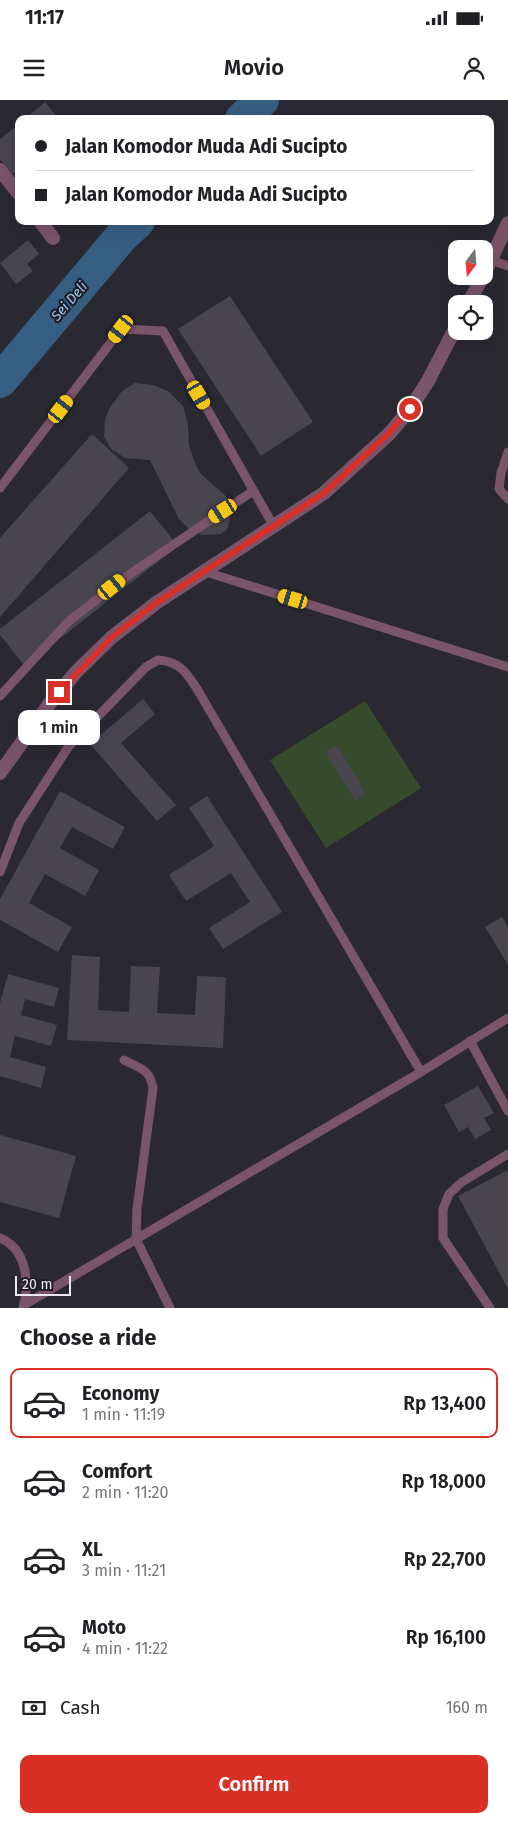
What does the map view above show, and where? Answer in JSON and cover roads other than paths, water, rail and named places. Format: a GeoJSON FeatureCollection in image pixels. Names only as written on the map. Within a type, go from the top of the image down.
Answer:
{"type":"FeatureCollection","features":[{"type":"Feature","properties":{"kind":"street"},"geometry":{"type":"LineString","coordinates":[[0,170],[15,189]]}},
{"type":"Feature","properties":{"kind":"street"},"geometry":{"type":"LineString","coordinates":[[493,256],[508,222]]}},
{"type":"Feature","properties":{"kind":"street"},"geometry":{"type":"LineString","coordinates":[[43,225],[54,238]]}},
{"type":"Feature","properties":{"kind":"street"},"geometry":{"type":"LineString","coordinates":[[0,773],[50,702],[112,637],[203,571],[324,493],[388,434],[410,409],[428,381],[449,340]]}},
{"type":"Feature","properties":{"kind":"lane"},"geometry":{"type":"LineString","coordinates":[[493,261],[508,266]]}},
{"type":"Feature","properties":{"kind":"lane"},"geometry":{"type":"LineString","coordinates":[[0,488],[121,329],[162,331],[272,525]]}},
{"type":"Feature","properties":{"kind":"lane"},"geometry":{"type":"LineString","coordinates":[[508,452],[501,473],[499,489],[508,499]]}},
{"type":"Feature","properties":{"kind":"lane"},"geometry":{"type":"LineString","coordinates":[[0,696],[70,621],[127,576],[253,491]]}},
{"type":"Feature","properties":{"kind":"lane"},"geometry":{"type":"LineString","coordinates":[[203,571],[508,668]]}},
{"type":"Feature","properties":{"kind":"lane"},"geometry":{"type":"LineString","coordinates":[[0,872],[19,823],[69,746],[146,667],[158,660],[178,664],[200,694],[421,1072]]}},
{"type":"Feature","properties":{"kind":"lane"},"geometry":{"type":"LineString","coordinates":[[23,1307],[421,1072],[508,1018]]}},
{"type":"Feature","properties":{"kind":"lane"},"geometry":{"type":"LineString","coordinates":[[470,1041],[508,1111]]}},
{"type":"Feature","properties":{"kind":"lane"},"geometry":{"type":"LineString","coordinates":[[124,1060],[150,1076],[153,1088],[137,1209],[136,1239],[170,1308]]}},
{"type":"Feature","properties":{"kind":"lane"},"geometry":{"type":"LineString","coordinates":[[490,1308],[443,1238],[443,1209],[449,1194],[462,1182],[508,1154]]}},
{"type":"Feature","properties":{"kind":"lane"},"geometry":{"type":"LineString","coordinates":[[0,1238],[15,1246],[22,1258],[26,1285],[23,1307]]}},
{"type":"Feature","properties":{"kind":"waterway","name":"Sei Deli"},"geometry":{"type":"LineString","coordinates":[[246,115],[262,100]]}},
{"type":"Feature","properties":{"kind":"waterway","name":"Sei Deli"},"geometry":{"type":"LineString","coordinates":[[0,381],[121,237],[134,225]]}}]}
